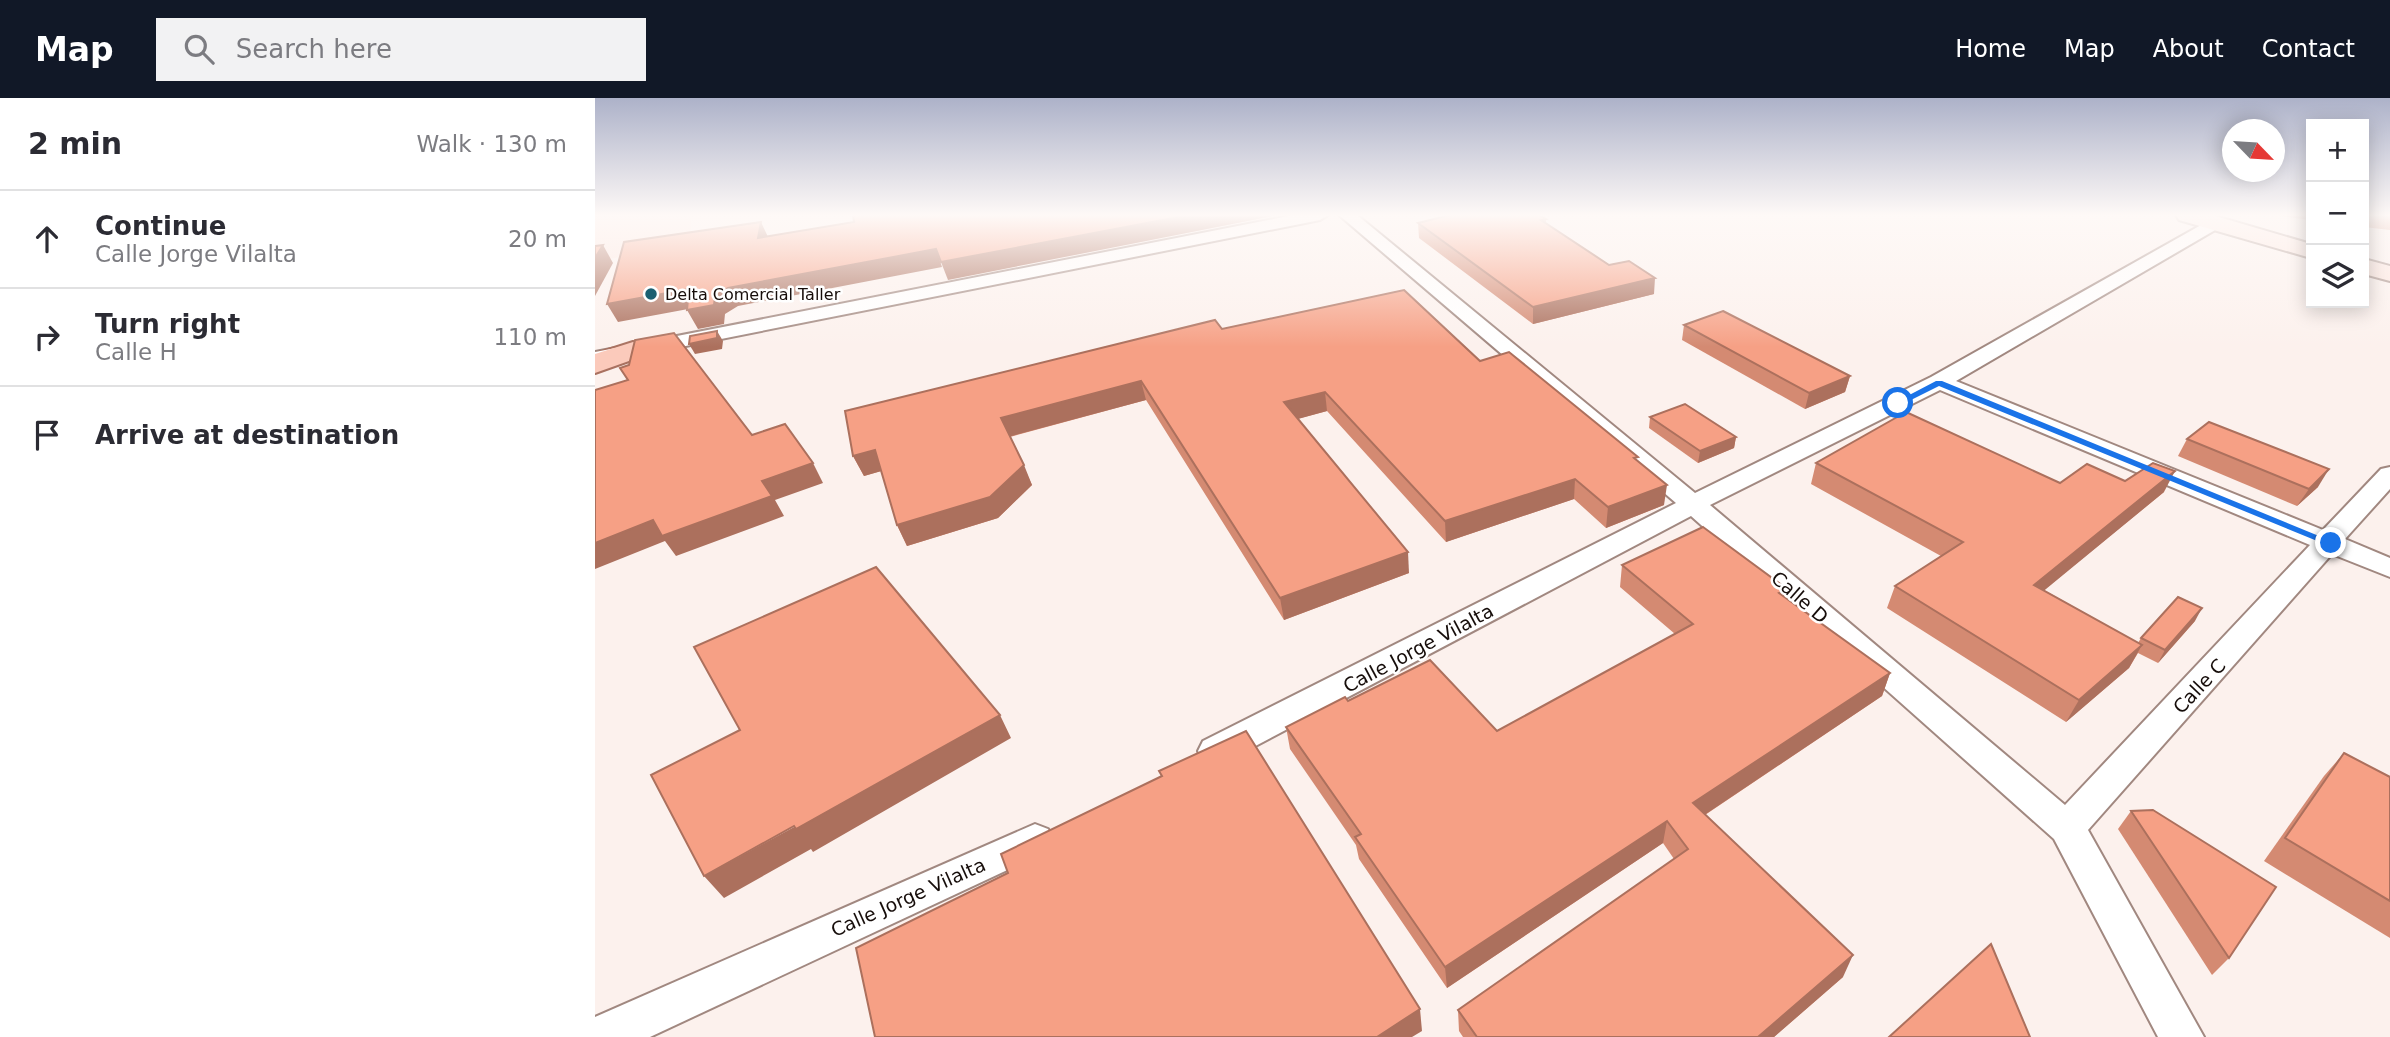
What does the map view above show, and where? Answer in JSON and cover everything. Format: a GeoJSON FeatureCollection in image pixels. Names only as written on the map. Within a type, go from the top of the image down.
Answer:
{"type":"FeatureCollection","features":[{"type":"Feature","properties":{"kind":"main road"},"geometry":{"type":"LineString","coordinates":[[2369,268],[2390,274]]}},
{"type":"Feature","properties":{"kind":"main road"},"geometry":{"type":"LineString","coordinates":[[595,364],[633,351]]}},
{"type":"Feature","properties":{"kind":"street"},"geometry":{"type":"LineString","coordinates":[[595,358],[1099,259]]}},
{"type":"Feature","properties":{"kind":"street","name":"Calle D"},"geometry":{"type":"LineString","coordinates":[[1399,259],[1693,504],[2067,828],[2182,1037]]}},
{"type":"Feature","properties":{"kind":"street","name":"Calle Jorge Vilalta"},"geometry":{"type":"LineString","coordinates":[[1188,764],[1336,691],[1693,504],[1939,383],[2137,259]]}},
{"type":"Feature","properties":{"kind":"street"},"geometry":{"type":"LineString","coordinates":[[1939,383],[2390,568]]}},
{"type":"Feature","properties":{"kind":"street","name":"Calle C"},"geometry":{"type":"LineString","coordinates":[[2067,828],[2331,543],[2390,474]]}},
{"type":"Feature","properties":{"kind":"street","name":"Calle Jorge Vilalta"},"geometry":{"type":"LineString","coordinates":[[601,1037],[1055,830]]}},
{"type":"Feature","properties":{"kind":"building"},"geometry":{"type":"Polygon","coordinates":[[[619,259],[884,259],[728,288],[715,296],[714,305],[687,310],[689,289],[607,304],[619,259]]]}},
{"type":"Feature","properties":{"kind":"building"},"geometry":{"type":"Polygon","coordinates":[[[1467,259],[1600,259],[1609,265],[1629,261],[1655,278],[1533,307],[1467,259]]]}},
{"type":"Feature","properties":{"kind":"building"},"geometry":{"type":"Polygon","coordinates":[[[1404,290],[1480,361],[1509,352],[1638,457],[1634,458],[1667,485],[1608,507],[1575,479],[1445,521],[1325,392],[1284,402],[1408,552],[1280,598],[1141,381],[1001,418],[1024,465],[990,497],[897,525],[875,450],[853,456],[845,411],[1215,320],[1222,329],[1404,290]]]}},
{"type":"Feature","properties":{"kind":"building"},"geometry":{"type":"Polygon","coordinates":[[[1723,311],[1850,376],[1809,393],[1684,325],[1723,311]]]}},
{"type":"Feature","properties":{"kind":"building"},"geometry":{"type":"Polygon","coordinates":[[[717,331],[717,338],[689,344],[690,336],[717,331]]]}},
{"type":"Feature","properties":{"kind":"building"},"geometry":{"type":"Polygon","coordinates":[[[674,333],[752,435],[785,424],[813,463],[762,481],[772,496],[662,536],[653,520],[595,543],[595,390],[628,380],[620,368],[629,365],[635,340],[674,333]]]}},
{"type":"Feature","properties":{"kind":"building"},"geometry":{"type":"Polygon","coordinates":[[[1685,404],[1736,437],[1700,451],[1650,417],[1685,404]]]}},
{"type":"Feature","properties":{"kind":"building"},"geometry":{"type":"Polygon","coordinates":[[[1906,412],[2060,483],[2087,464],[2125,481],[2153,463],[2175,471],[2034,585],[2142,645],[2079,700],[1895,586],[1963,542],[1816,463],[1906,412]]]}},
{"type":"Feature","properties":{"kind":"building"},"geometry":{"type":"Polygon","coordinates":[[[2209,422],[2329,469],[2309,489],[2187,439],[2209,422]]]}},
{"type":"Feature","properties":{"kind":"building"},"geometry":{"type":"Polygon","coordinates":[[[1703,527],[1787,589],[1779,593],[1890,673],[1693,803],[1853,955],[1758,1037],[1477,1037],[1458,1010],[1688,849],[1667,821],[1445,967],[1355,837],[1361,834],[1286,727],[1345,697],[1348,701],[1430,660],[1497,731],[1693,624],[1622,565],[1703,527]]]}},
{"type":"Feature","properties":{"kind":"building"},"geometry":{"type":"Polygon","coordinates":[[[876,567],[1000,715],[796,829],[794,826],[704,876],[651,775],[740,730],[694,647],[876,567]]]}},
{"type":"Feature","properties":{"kind":"building"},"geometry":{"type":"Polygon","coordinates":[[[2178,597],[2202,608],[2165,650],[2141,638],[2178,597]]]}},
{"type":"Feature","properties":{"kind":"building"},"geometry":{"type":"Polygon","coordinates":[[[1246,731],[1420,1009],[1377,1037],[875,1037],[856,948],[1008,873],[1001,854],[1162,776],[1159,771],[1246,731]]]}},
{"type":"Feature","properties":{"kind":"building"},"geometry":{"type":"Polygon","coordinates":[[[2344,753],[2390,777],[2390,901],[2285,838],[2344,753]]]}},
{"type":"Feature","properties":{"kind":"building"},"geometry":{"type":"Polygon","coordinates":[[[2153,810],[2276,887],[2229,958],[2131,811],[2153,810]]]}},
{"type":"Feature","properties":{"kind":"building"},"geometry":{"type":"Polygon","coordinates":[[[1991,944],[2030,1037],[1889,1037],[1991,944]]]}},
{"type":"Feature","properties":{"kind":"place","name":"Delta Comercial Taller"},"geometry":{"type":"Point","coordinates":[651,294]}},
{"type":"Feature","properties":{"kind":"route"},"geometry":{"type":"LineString","coordinates":[[1898,403],[1939,383],[2331,543]]}}]}
